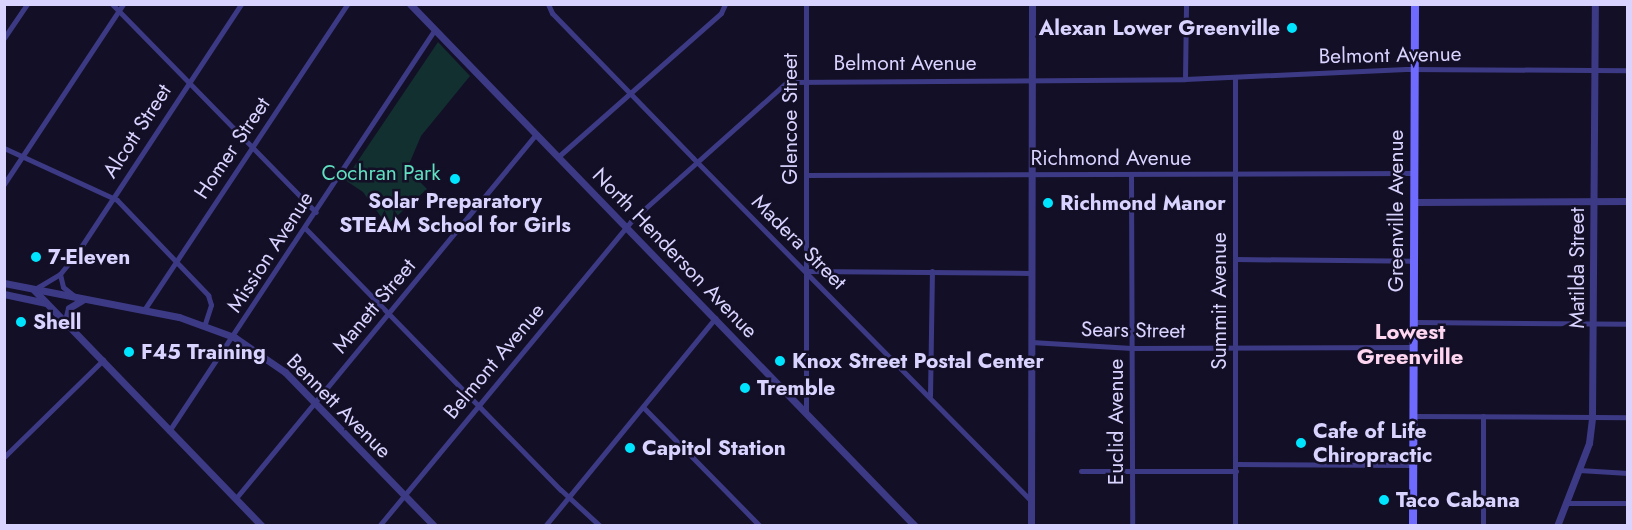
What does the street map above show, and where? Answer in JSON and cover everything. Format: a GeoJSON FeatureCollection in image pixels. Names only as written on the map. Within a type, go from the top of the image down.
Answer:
{"type":"FeatureCollection","features":[{"type":"Feature","properties":{"kind":"main road","name":"Greenville Avenue"},"geometry":{"type":"LineString","coordinates":[[1413,525],[1414,4]]}},
{"type":"Feature","properties":{"kind":"street"},"geometry":{"type":"LineString","coordinates":[[4,38],[27,4]]}},
{"type":"Feature","properties":{"kind":"street"},"geometry":{"type":"LineString","coordinates":[[112,4],[316,212]]}},
{"type":"Feature","properties":{"kind":"street"},"geometry":{"type":"LineString","coordinates":[[4,184],[123,4]]}},
{"type":"Feature","properties":{"kind":"street","name":"Alcott Street"},"geometry":{"type":"LineString","coordinates":[[33,289],[60,273],[241,4]]}},
{"type":"Feature","properties":{"kind":"street","name":"Homer Street"},"geometry":{"type":"LineString","coordinates":[[144,310],[347,4]]}},
{"type":"Feature","properties":{"kind":"street","name":"North Henderson Avenue"},"geometry":{"type":"LineString","coordinates":[[410,4],[915,525]]}},
{"type":"Feature","properties":{"kind":"street","name":"Madera Street"},"geometry":{"type":"LineString","coordinates":[[548,4],[696,162],[930,396],[1030,500]]}},
{"type":"Feature","properties":{"kind":"street"},"geometry":{"type":"LineString","coordinates":[[559,156],[721,13],[725,4]]}},
{"type":"Feature","properties":{"kind":"street","name":"Glencoe Street"},"geometry":{"type":"LineString","coordinates":[[806,4],[806,413]]}},
{"type":"Feature","properties":{"kind":"street"},"geometry":{"type":"LineString","coordinates":[[1031,525],[1032,4]]}},
{"type":"Feature","properties":{"kind":"street"},"geometry":{"type":"LineString","coordinates":[[1185,79],[1186,4]]}},
{"type":"Feature","properties":{"kind":"street","name":"Matilda Street"},"geometry":{"type":"LineString","coordinates":[[1557,525],[1589,443],[1592,417],[1595,4]]}},
{"type":"Feature","properties":{"kind":"street","name":"Mission Avenue"},"geometry":{"type":"LineString","coordinates":[[169,431],[234,337],[435,29]]}},
{"type":"Feature","properties":{"kind":"street","name":"Belmont Avenue"},"geometry":{"type":"LineString","coordinates":[[379,525],[626,228],[696,162],[787,82],[806,79],[1185,79],[1414,69],[1628,70]]}},
{"type":"Feature","properties":{"kind":"street","name":"Summit Avenue"},"geometry":{"type":"LineString","coordinates":[[1235,77],[1235,525]]}},
{"type":"Feature","properties":{"kind":"street","name":"Manett Street"},"geometry":{"type":"LineString","coordinates":[[236,498],[536,134]]}},
{"type":"Feature","properties":{"kind":"street"},"geometry":{"type":"LineString","coordinates":[[4,148],[113,197],[177,261],[211,300],[205,324]]}},
{"type":"Feature","properties":{"kind":"street","name":"Richmond Avenue"},"geometry":{"type":"LineString","coordinates":[[806,175],[1415,173]]}},
{"type":"Feature","properties":{"kind":"street","name":"Euclid Avenue"},"geometry":{"type":"LineString","coordinates":[[1131,174],[1132,525]]}},
{"type":"Feature","properties":{"kind":"street"},"geometry":{"type":"LineString","coordinates":[[1415,202],[1628,201]]}},
{"type":"Feature","properties":{"kind":"street"},"geometry":{"type":"LineString","coordinates":[[305,228],[478,406],[600,525]]}},
{"type":"Feature","properties":{"kind":"street"},"geometry":{"type":"LineString","coordinates":[[1235,259],[1414,261]]}},
{"type":"Feature","properties":{"kind":"street"},"geometry":{"type":"LineString","coordinates":[[806,271],[1032,273]]}},
{"type":"Feature","properties":{"kind":"street"},"geometry":{"type":"LineString","coordinates":[[930,396],[932,271]]}},
{"type":"Feature","properties":{"kind":"street"},"geometry":{"type":"LineString","coordinates":[[60,273],[63,287],[74,296]]}},
{"type":"Feature","properties":{"kind":"street","name":"Bennett Avenue"},"geometry":{"type":"LineString","coordinates":[[4,283],[205,324],[234,337],[269,359],[315,402],[434,525]]}},
{"type":"Feature","properties":{"kind":"street"},"geometry":{"type":"LineString","coordinates":[[33,289],[66,320],[169,431],[262,525]]}},
{"type":"Feature","properties":{"kind":"street"},"geometry":{"type":"LineString","coordinates":[[4,294],[46,303]]}},
{"type":"Feature","properties":{"kind":"street"},"geometry":{"type":"LineString","coordinates":[[66,320],[69,308],[85,298]]}},
{"type":"Feature","properties":{"kind":"street"},"geometry":{"type":"LineString","coordinates":[[545,525],[644,408],[715,318]]}},
{"type":"Feature","properties":{"kind":"street"},"geometry":{"type":"LineString","coordinates":[[1414,322],[1628,324]]}},
{"type":"Feature","properties":{"kind":"street","name":"Sears Street"},"geometry":{"type":"LineString","coordinates":[[1031,342],[1132,348],[1414,347]]}},
{"type":"Feature","properties":{"kind":"street"},"geometry":{"type":"LineString","coordinates":[[4,457],[103,360]]}},
{"type":"Feature","properties":{"kind":"street"},"geometry":{"type":"LineString","coordinates":[[644,408],[759,525]]}},
{"type":"Feature","properties":{"kind":"street"},"geometry":{"type":"LineString","coordinates":[[1413,416],[1628,417]]}},
{"type":"Feature","properties":{"kind":"street"},"geometry":{"type":"LineString","coordinates":[[1483,416],[1483,525]]}},
{"type":"Feature","properties":{"kind":"street"},"geometry":{"type":"LineString","coordinates":[[1236,464],[1413,465]]}},
{"type":"Feature","properties":{"kind":"street"},"geometry":{"type":"LineString","coordinates":[[1579,470],[1628,473]]}},
{"type":"Feature","properties":{"kind":"street"},"geometry":{"type":"LineString","coordinates":[[1081,471],[1236,471]]}},
{"type":"Feature","properties":{"kind":"street"},"geometry":{"type":"LineString","coordinates":[[1565,503],[1628,503]]}},
{"type":"Feature","properties":{"kind":"green space","name":"Cochran Park"},"geometry":{"type":"Polygon","coordinates":[[[438,42],[470,76],[421,136],[407,169],[427,189],[387,225],[363,192],[345,180],[438,42]]]}},
{"type":"Feature","properties":{"kind":"place","name":"Alexan Lower Greenville"},"geometry":{"type":"Point","coordinates":[1292,28]}},
{"type":"Feature","properties":{"kind":"place","name":"Solar Preparatory STEAM School for Girls"},"geometry":{"type":"Point","coordinates":[455,179]}},
{"type":"Feature","properties":{"kind":"place","name":"Richmond Manor"},"geometry":{"type":"Point","coordinates":[1048,203]}},
{"type":"Feature","properties":{"kind":"place","name":"7-Eleven"},"geometry":{"type":"Point","coordinates":[36,257]}},
{"type":"Feature","properties":{"kind":"place","name":"Shell"},"geometry":{"type":"Point","coordinates":[21,322]}},
{"type":"Feature","properties":{"kind":"place","name":"F45 Training"},"geometry":{"type":"Point","coordinates":[129,352]}},
{"type":"Feature","properties":{"kind":"place","name":"Knox Street Postal Center"},"geometry":{"type":"Point","coordinates":[780,361]}},
{"type":"Feature","properties":{"kind":"place","name":"Tremble"},"geometry":{"type":"Point","coordinates":[745,388]}},
{"type":"Feature","properties":{"kind":"place","name":"Cafe of Life Chiropractic"},"geometry":{"type":"Point","coordinates":[1301,443]}},
{"type":"Feature","properties":{"kind":"place","name":"Capitol Station"},"geometry":{"type":"Point","coordinates":[630,448]}},
{"type":"Feature","properties":{"kind":"place","name":"Taco Cabana"},"geometry":{"type":"Point","coordinates":[1384,500]}},
{"type":"Feature","properties":{"kind":"district","name":"Lowest Greenville"},"geometry":{"type":"Point","coordinates":[1410,344]}}]}
